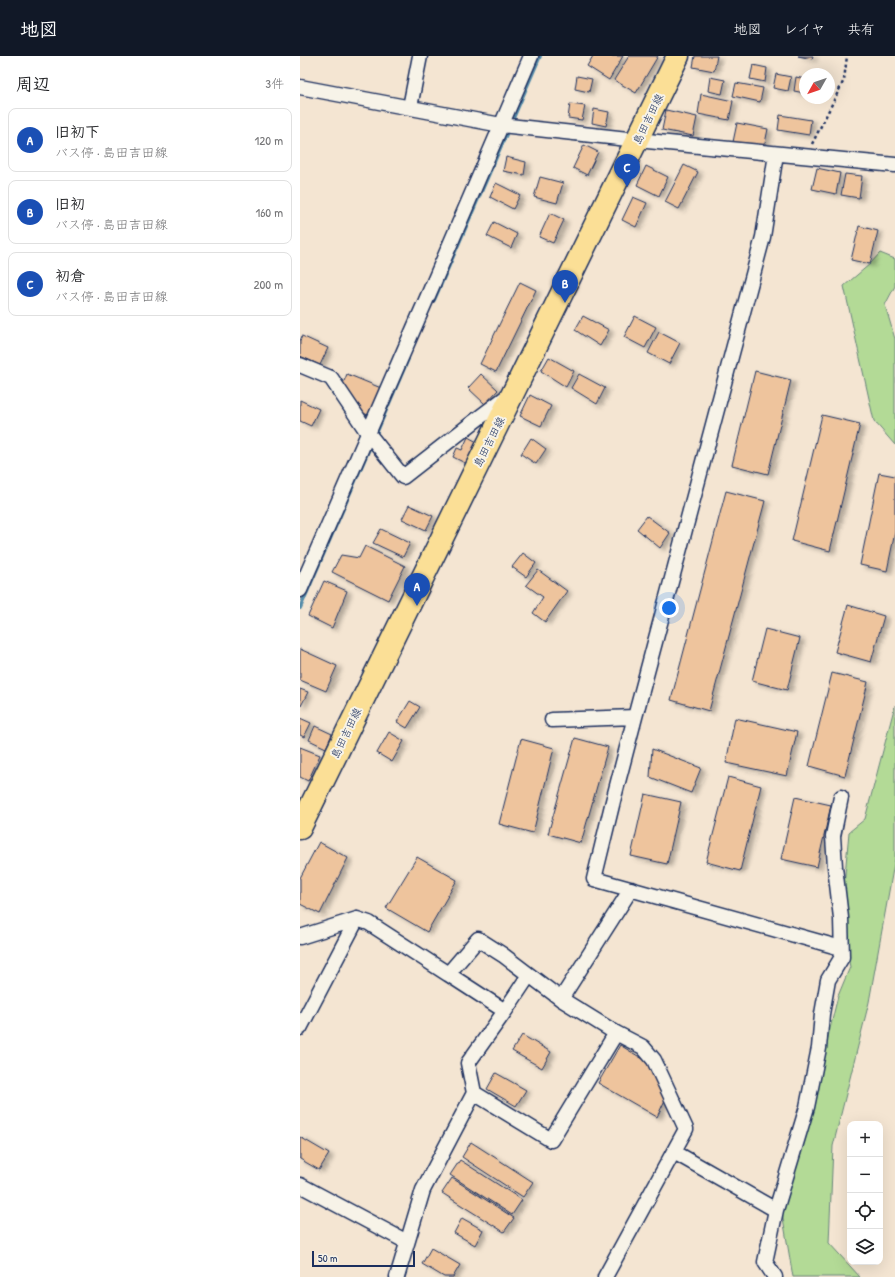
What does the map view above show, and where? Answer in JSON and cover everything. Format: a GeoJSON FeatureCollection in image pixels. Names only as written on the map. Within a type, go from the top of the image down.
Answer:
{"type":"FeatureCollection","features":[{"type":"Feature","properties":{"kind":"main road","name":"島田吉田線"},"geometry":{"type":"LineString","coordinates":[[300,828],[678,56]]}},
{"type":"Feature","properties":{"kind":"street"},"geometry":{"type":"LineString","coordinates":[[410,107],[420,56]]}},
{"type":"Feature","properties":{"kind":"street"},"geometry":{"type":"LineString","coordinates":[[300,590],[531,56]]}},
{"type":"Feature","properties":{"kind":"street"},"geometry":{"type":"LineString","coordinates":[[300,87],[501,125],[895,165]]}},
{"type":"Feature","properties":{"kind":"street"},"geometry":{"type":"LineString","coordinates":[[776,154],[763,237],[612,801],[594,879],[841,948]]}},
{"type":"Feature","properties":{"kind":"street"},"geometry":{"type":"LineString","coordinates":[[300,365],[331,378],[368,433],[403,477],[513,392]]}},
{"type":"Feature","properties":{"kind":"street"},"geometry":{"type":"LineString","coordinates":[[552,720],[635,717]]}},
{"type":"Feature","properties":{"kind":"street"},"geometry":{"type":"LineString","coordinates":[[775,1277],[765,1262],[776,1210],[807,1107],[819,1048],[822,1014],[828,980],[842,957],[841,918],[833,836],[841,797]]}},
{"type":"Feature","properties":{"kind":"street"},"geometry":{"type":"LineString","coordinates":[[561,999],[631,889]]}},
{"type":"Feature","properties":{"kind":"street"},"geometry":{"type":"LineString","coordinates":[[300,1028],[357,919]]}},
{"type":"Feature","properties":{"kind":"street"},"geometry":{"type":"LineString","coordinates":[[300,937],[357,919],[369,924],[505,1011]]}},
{"type":"Feature","properties":{"kind":"street"},"geometry":{"type":"LineString","coordinates":[[448,974],[478,939],[503,955],[561,999],[616,1033],[643,1047],[654,1060],[686,1128],[605,1277]]}},
{"type":"Feature","properties":{"kind":"street"},"geometry":{"type":"LineString","coordinates":[[397,1277],[423,1190],[474,1093],[468,1063],[529,975]]}},
{"type":"Feature","properties":{"kind":"street"},"geometry":{"type":"LineString","coordinates":[[474,1093],[551,1140],[616,1033]]}},
{"type":"Feature","properties":{"kind":"street"},"geometry":{"type":"LineString","coordinates":[[674,1152],[776,1210]]}},
{"type":"Feature","properties":{"kind":"street"},"geometry":{"type":"LineString","coordinates":[[300,1185],[407,1242]]}},
{"type":"Feature","properties":{"kind":"path"},"geometry":{"type":"LineString","coordinates":[[806,157],[844,80],[847,56]]}},
{"type":"Feature","properties":{"kind":"green space"},"geometry":{"type":"Polygon","coordinates":[[[880,253],[895,259],[895,286],[885,305],[895,339],[895,445],[874,421],[844,286],[870,264],[880,253]]]}},
{"type":"Feature","properties":{"kind":"green space"},"geometry":{"type":"Polygon","coordinates":[[[895,705],[895,858],[869,1002],[833,1146],[829,1243],[847,1263],[847,1265],[849,1265],[860,1277],[793,1277],[782,1212],[801,1148],[838,996],[850,967],[841,918],[849,832],[865,819],[895,705]]]}},
{"type":"Feature","properties":{"kind":"building"},"geometry":{"type":"Polygon","coordinates":[[[593,56],[623,56],[609,80],[587,66],[593,56]]]}},
{"type":"Feature","properties":{"kind":"building"},"geometry":{"type":"Polygon","coordinates":[[[629,56],[658,56],[636,93],[614,80],[629,56]]]}},
{"type":"Feature","properties":{"kind":"building"},"geometry":{"type":"Polygon","coordinates":[[[695,56],[717,56],[714,71],[693,67],[695,56]]]}},
{"type":"Feature","properties":{"kind":"building"},"geometry":{"type":"Polygon","coordinates":[[[798,56],[813,56],[812,59],[798,56]]]}},
{"type":"Feature","properties":{"kind":"building"},"geometry":{"type":"Polygon","coordinates":[[[753,65],[767,68],[765,82],[750,79],[753,65]]]}},
{"type":"Feature","properties":{"kind":"building"},"geometry":{"type":"Polygon","coordinates":[[[776,74],[791,77],[788,91],[773,88],[776,74]]]}},
{"type":"Feature","properties":{"kind":"building"},"geometry":{"type":"Polygon","coordinates":[[[577,76],[592,79],[589,92],[575,89],[577,76]]]}},
{"type":"Feature","properties":{"kind":"building"},"geometry":{"type":"Polygon","coordinates":[[[710,77],[725,80],[722,94],[708,91],[710,77]]]}},
{"type":"Feature","properties":{"kind":"building"},"geometry":{"type":"Polygon","coordinates":[[[796,77],[799,78],[799,92],[794,91],[796,77]]]}},
{"type":"Feature","properties":{"kind":"building"},"geometry":{"type":"Polygon","coordinates":[[[736,83],[763,88],[760,102],[733,96],[736,83]]]}},
{"type":"Feature","properties":{"kind":"building"},"geometry":{"type":"Polygon","coordinates":[[[701,94],[733,101],[729,120],[698,114],[701,94]]]}},
{"type":"Feature","properties":{"kind":"building"},"geometry":{"type":"Polygon","coordinates":[[[570,104],[585,106],[582,120],[568,118],[570,104]]]}},
{"type":"Feature","properties":{"kind":"building"},"geometry":{"type":"Polygon","coordinates":[[[594,109],[609,112],[606,126],[592,123],[594,109]]]}},
{"type":"Feature","properties":{"kind":"building"},"geometry":{"type":"Polygon","coordinates":[[[666,110],[697,117],[693,136],[662,130],[666,110]]]}},
{"type":"Feature","properties":{"kind":"building"},"geometry":{"type":"Polygon","coordinates":[[[780,115],[811,120],[809,135],[778,130],[780,115]]]}},
{"type":"Feature","properties":{"kind":"building"},"geometry":{"type":"Polygon","coordinates":[[[737,123],[768,129],[764,148],[733,142],[737,123]]]}},
{"type":"Feature","properties":{"kind":"building"},"geometry":{"type":"Polygon","coordinates":[[[584,145],[598,152],[587,175],[573,168],[584,145]]]}},
{"type":"Feature","properties":{"kind":"building"},"geometry":{"type":"Polygon","coordinates":[[[506,157],[526,162],[524,175],[503,171],[506,157]]]}},
{"type":"Feature","properties":{"kind":"building"},"geometry":{"type":"Polygon","coordinates":[[[684,165],[698,172],[679,209],[665,202],[684,165]]]}},
{"type":"Feature","properties":{"kind":"building"},"geometry":{"type":"Polygon","coordinates":[[[646,166],[668,177],[659,196],[637,185],[646,166]]]}},
{"type":"Feature","properties":{"kind":"building"},"geometry":{"type":"Polygon","coordinates":[[[817,168],[840,173],[836,194],[812,189],[817,168]]]}},
{"type":"Feature","properties":{"kind":"building"},"geometry":{"type":"Polygon","coordinates":[[[845,174],[862,176],[859,198],[841,195],[845,174]]]}},
{"type":"Feature","properties":{"kind":"building"},"geometry":{"type":"Polygon","coordinates":[[[540,177],[563,183],[557,203],[534,197],[540,177]]]}},
{"type":"Feature","properties":{"kind":"building"},"geometry":{"type":"Polygon","coordinates":[[[496,183],[520,195],[513,209],[490,197],[496,183]]]}},
{"type":"Feature","properties":{"kind":"building"},"geometry":{"type":"Polygon","coordinates":[[[633,197],[647,203],[636,227],[622,220],[633,197]]]}},
{"type":"Feature","properties":{"kind":"building"},"geometry":{"type":"Polygon","coordinates":[[[550,213],[564,220],[553,243],[539,237],[550,213]]]}},
{"type":"Feature","properties":{"kind":"building"},"geometry":{"type":"Polygon","coordinates":[[[494,222],[517,234],[511,248],[487,236],[494,222]]]}},
{"type":"Feature","properties":{"kind":"building"},"geometry":{"type":"Polygon","coordinates":[[[859,226],[878,231],[870,264],[851,260],[859,226]]]}},
{"type":"Feature","properties":{"kind":"building"},"geometry":{"type":"Polygon","coordinates":[[[520,282],[536,290],[496,372],[480,364],[520,282]]]}},
{"type":"Feature","properties":{"kind":"building"},"geometry":{"type":"Polygon","coordinates":[[[583,316],[609,330],[600,346],[575,330],[583,316]]]}},
{"type":"Feature","properties":{"kind":"building"},"geometry":{"type":"Polygon","coordinates":[[[635,316],[656,327],[645,348],[624,337],[635,316]]]}},
{"type":"Feature","properties":{"kind":"building"},"geometry":{"type":"Polygon","coordinates":[[[659,332],[680,343],[669,364],[648,353],[659,332]]]}},
{"type":"Feature","properties":{"kind":"building"},"geometry":{"type":"Polygon","coordinates":[[[302,336],[328,348],[320,365],[300,356],[300,341],[302,336]]]}},
{"type":"Feature","properties":{"kind":"building"},"geometry":{"type":"Polygon","coordinates":[[[549,357],[574,371],[566,387],[541,371],[549,357]]]}},
{"type":"Feature","properties":{"kind":"building"},"geometry":{"type":"Polygon","coordinates":[[[755,371],[791,380],[768,474],[732,465],[755,371]]]}},
{"type":"Feature","properties":{"kind":"building"},"geometry":{"type":"Polygon","coordinates":[[[347,374],[381,388],[370,416],[357,410],[360,406],[350,401],[342,386],[347,374]]]}},
{"type":"Feature","properties":{"kind":"building"},"geometry":{"type":"Polygon","coordinates":[[[481,374],[498,390],[485,404],[468,388],[481,374]]]}},
{"type":"Feature","properties":{"kind":"building"},"geometry":{"type":"Polygon","coordinates":[[[579,374],[605,388],[597,404],[571,388],[579,374]]]}},
{"type":"Feature","properties":{"kind":"building"},"geometry":{"type":"Polygon","coordinates":[[[530,395],[551,406],[541,426],[520,416],[530,395]]]}},
{"type":"Feature","properties":{"kind":"building"},"geometry":{"type":"Polygon","coordinates":[[[300,400],[319,409],[311,426],[300,421],[300,400]]]}},
{"type":"Feature","properties":{"kind":"building"},"geometry":{"type":"Polygon","coordinates":[[[822,415],[860,424],[830,551],[792,541],[822,415]]]}},
{"type":"Feature","properties":{"kind":"building"},"geometry":{"type":"Polygon","coordinates":[[[468,437],[477,442],[467,464],[453,457],[457,448],[462,450],[468,437]]]}},
{"type":"Feature","properties":{"kind":"building"},"geometry":{"type":"Polygon","coordinates":[[[531,438],[546,449],[536,464],[521,454],[531,438]]]}},
{"type":"Feature","properties":{"kind":"building"},"geometry":{"type":"Polygon","coordinates":[[[879,473],[895,476],[895,532],[887,571],[860,565],[879,473]]]}},
{"type":"Feature","properties":{"kind":"building"},"geometry":{"type":"Polygon","coordinates":[[[726,491],[765,501],[709,711],[671,700],[726,491]]]}},
{"type":"Feature","properties":{"kind":"building"},"geometry":{"type":"Polygon","coordinates":[[[409,505],[433,516],[426,530],[402,519],[409,505]]]}},
{"type":"Feature","properties":{"kind":"building"},"geometry":{"type":"Polygon","coordinates":[[[647,516],[670,533],[660,548],[637,529],[647,516]]]}},
{"type":"Feature","properties":{"kind":"building"},"geometry":{"type":"Polygon","coordinates":[[[381,529],[410,543],[403,557],[373,543],[381,529]]]}},
{"type":"Feature","properties":{"kind":"building"},"geometry":{"type":"Polygon","coordinates":[[[365,546],[405,566],[388,600],[332,572],[341,555],[359,558],[365,546]]]}},
{"type":"Feature","properties":{"kind":"building"},"geometry":{"type":"Polygon","coordinates":[[[523,553],[536,563],[526,577],[512,567],[523,553]]]}},
{"type":"Feature","properties":{"kind":"building"},"geometry":{"type":"Polygon","coordinates":[[[538,570],[567,591],[545,622],[533,613],[543,597],[526,585],[538,570]]]}},
{"type":"Feature","properties":{"kind":"building"},"geometry":{"type":"Polygon","coordinates":[[[324,581],[347,591],[332,628],[308,616],[324,581]]]}},
{"type":"Feature","properties":{"kind":"building"},"geometry":{"type":"Polygon","coordinates":[[[848,605],[884,616],[871,662],[835,652],[848,605]]]}},
{"type":"Feature","properties":{"kind":"building"},"geometry":{"type":"Polygon","coordinates":[[[765,629],[800,638],[787,690],[752,681],[765,629]]]}},
{"type":"Feature","properties":{"kind":"building"},"geometry":{"type":"Polygon","coordinates":[[[300,649],[337,666],[326,691],[300,680],[300,649]]]}},
{"type":"Feature","properties":{"kind":"building"},"geometry":{"type":"Polygon","coordinates":[[[832,673],[868,682],[845,776],[809,766],[832,673]]]}},
{"type":"Feature","properties":{"kind":"building"},"geometry":{"type":"Polygon","coordinates":[[[300,689],[308,692],[301,706],[300,706],[300,689]]]}},
{"type":"Feature","properties":{"kind":"building"},"geometry":{"type":"Polygon","coordinates":[[[410,701],[420,707],[407,728],[397,722],[410,701]]]}},
{"type":"Feature","properties":{"kind":"building"},"geometry":{"type":"Polygon","coordinates":[[[300,718],[311,723],[304,737],[300,735],[300,718]]]}},
{"type":"Feature","properties":{"kind":"building"},"geometry":{"type":"Polygon","coordinates":[[[735,718],[797,732],[787,776],[726,763],[735,718]]]}},
{"type":"Feature","properties":{"kind":"building"},"geometry":{"type":"Polygon","coordinates":[[[315,726],[332,734],[326,748],[309,740],[315,726]]]}},
{"type":"Feature","properties":{"kind":"building"},"geometry":{"type":"Polygon","coordinates":[[[389,732],[404,741],[392,762],[377,753],[389,732]]]}},
{"type":"Feature","properties":{"kind":"building"},"geometry":{"type":"Polygon","coordinates":[[[575,738],[608,747],[581,843],[548,834],[575,738]]]}},
{"type":"Feature","properties":{"kind":"building"},"geometry":{"type":"Polygon","coordinates":[[[521,739],[554,748],[533,833],[499,824],[521,739]]]}},
{"type":"Feature","properties":{"kind":"building"},"geometry":{"type":"Polygon","coordinates":[[[300,747],[320,755],[308,781],[300,777],[300,747]]]}},
{"type":"Feature","properties":{"kind":"building"},"geometry":{"type":"Polygon","coordinates":[[[652,749],[701,768],[691,793],[650,777],[652,749]]]}},
{"type":"Feature","properties":{"kind":"building"},"geometry":{"type":"Polygon","coordinates":[[[728,777],[761,786],[740,871],[706,862],[728,777]]]}},
{"type":"Feature","properties":{"kind":"building"},"geometry":{"type":"Polygon","coordinates":[[[645,794],[681,802],[667,864],[631,856],[645,794]]]}},
{"type":"Feature","properties":{"kind":"building"},"geometry":{"type":"Polygon","coordinates":[[[795,797],[831,805],[817,867],[781,859],[795,797]]]}},
{"type":"Feature","properties":{"kind":"building"},"geometry":{"type":"Polygon","coordinates":[[[319,842],[348,858],[320,914],[300,904],[300,878],[319,842]]]}},
{"type":"Feature","properties":{"kind":"building"},"geometry":{"type":"Polygon","coordinates":[[[417,857],[457,880],[427,932],[386,908],[417,857]]]}},
{"type":"Feature","properties":{"kind":"building"},"geometry":{"type":"Polygon","coordinates":[[[522,1035],[551,1052],[542,1068],[512,1051],[522,1035]]]}},
{"type":"Feature","properties":{"kind":"building"},"geometry":{"type":"Polygon","coordinates":[[[620,1045],[651,1064],[665,1100],[657,1117],[598,1083],[620,1045]]]}},
{"type":"Feature","properties":{"kind":"building"},"geometry":{"type":"Polygon","coordinates":[[[496,1073],[526,1090],[516,1106],[487,1089],[496,1073]]]}},
{"type":"Feature","properties":{"kind":"building"},"geometry":{"type":"Polygon","coordinates":[[[300,1137],[329,1154],[319,1170],[300,1159],[300,1137]]]}},
{"type":"Feature","properties":{"kind":"building"},"geometry":{"type":"Polygon","coordinates":[[[471,1142],[533,1182],[523,1197],[462,1157],[471,1142]]]}},
{"type":"Feature","properties":{"kind":"building"},"geometry":{"type":"Polygon","coordinates":[[[460,1160],[522,1200],[512,1215],[450,1175],[460,1160]]]}},
{"type":"Feature","properties":{"kind":"building"},"geometry":{"type":"Polygon","coordinates":[[[452,1178],[514,1218],[504,1232],[442,1193],[452,1178]]]}},
{"type":"Feature","properties":{"kind":"building"},"geometry":{"type":"Polygon","coordinates":[[[462,1218],[483,1230],[475,1245],[454,1233],[462,1218]]]}},
{"type":"Feature","properties":{"kind":"building"},"geometry":{"type":"Polygon","coordinates":[[[431,1248],[460,1265],[453,1277],[444,1277],[422,1264],[431,1248]]]}},
{"type":"Feature","properties":{"kind":"waterway"},"geometry":{"type":"LineString","coordinates":[[434,300],[540,56]]}},
{"type":"Feature","properties":{"kind":"waterway"},"geometry":{"type":"LineString","coordinates":[[375,436],[408,359]]}},
{"type":"Feature","properties":{"kind":"waterway"},"geometry":{"type":"LineString","coordinates":[[300,608],[372,442]]}},
{"type":"Feature","properties":{"kind":"place","name":"初倉"},"geometry":{"type":"Point","coordinates":[627,187]}},
{"type":"Feature","properties":{"kind":"place","name":"旧初"},"geometry":{"type":"Point","coordinates":[565,303]}},
{"type":"Feature","properties":{"kind":"place","name":"旧初下"},"geometry":{"type":"Point","coordinates":[417,606]}}]}
